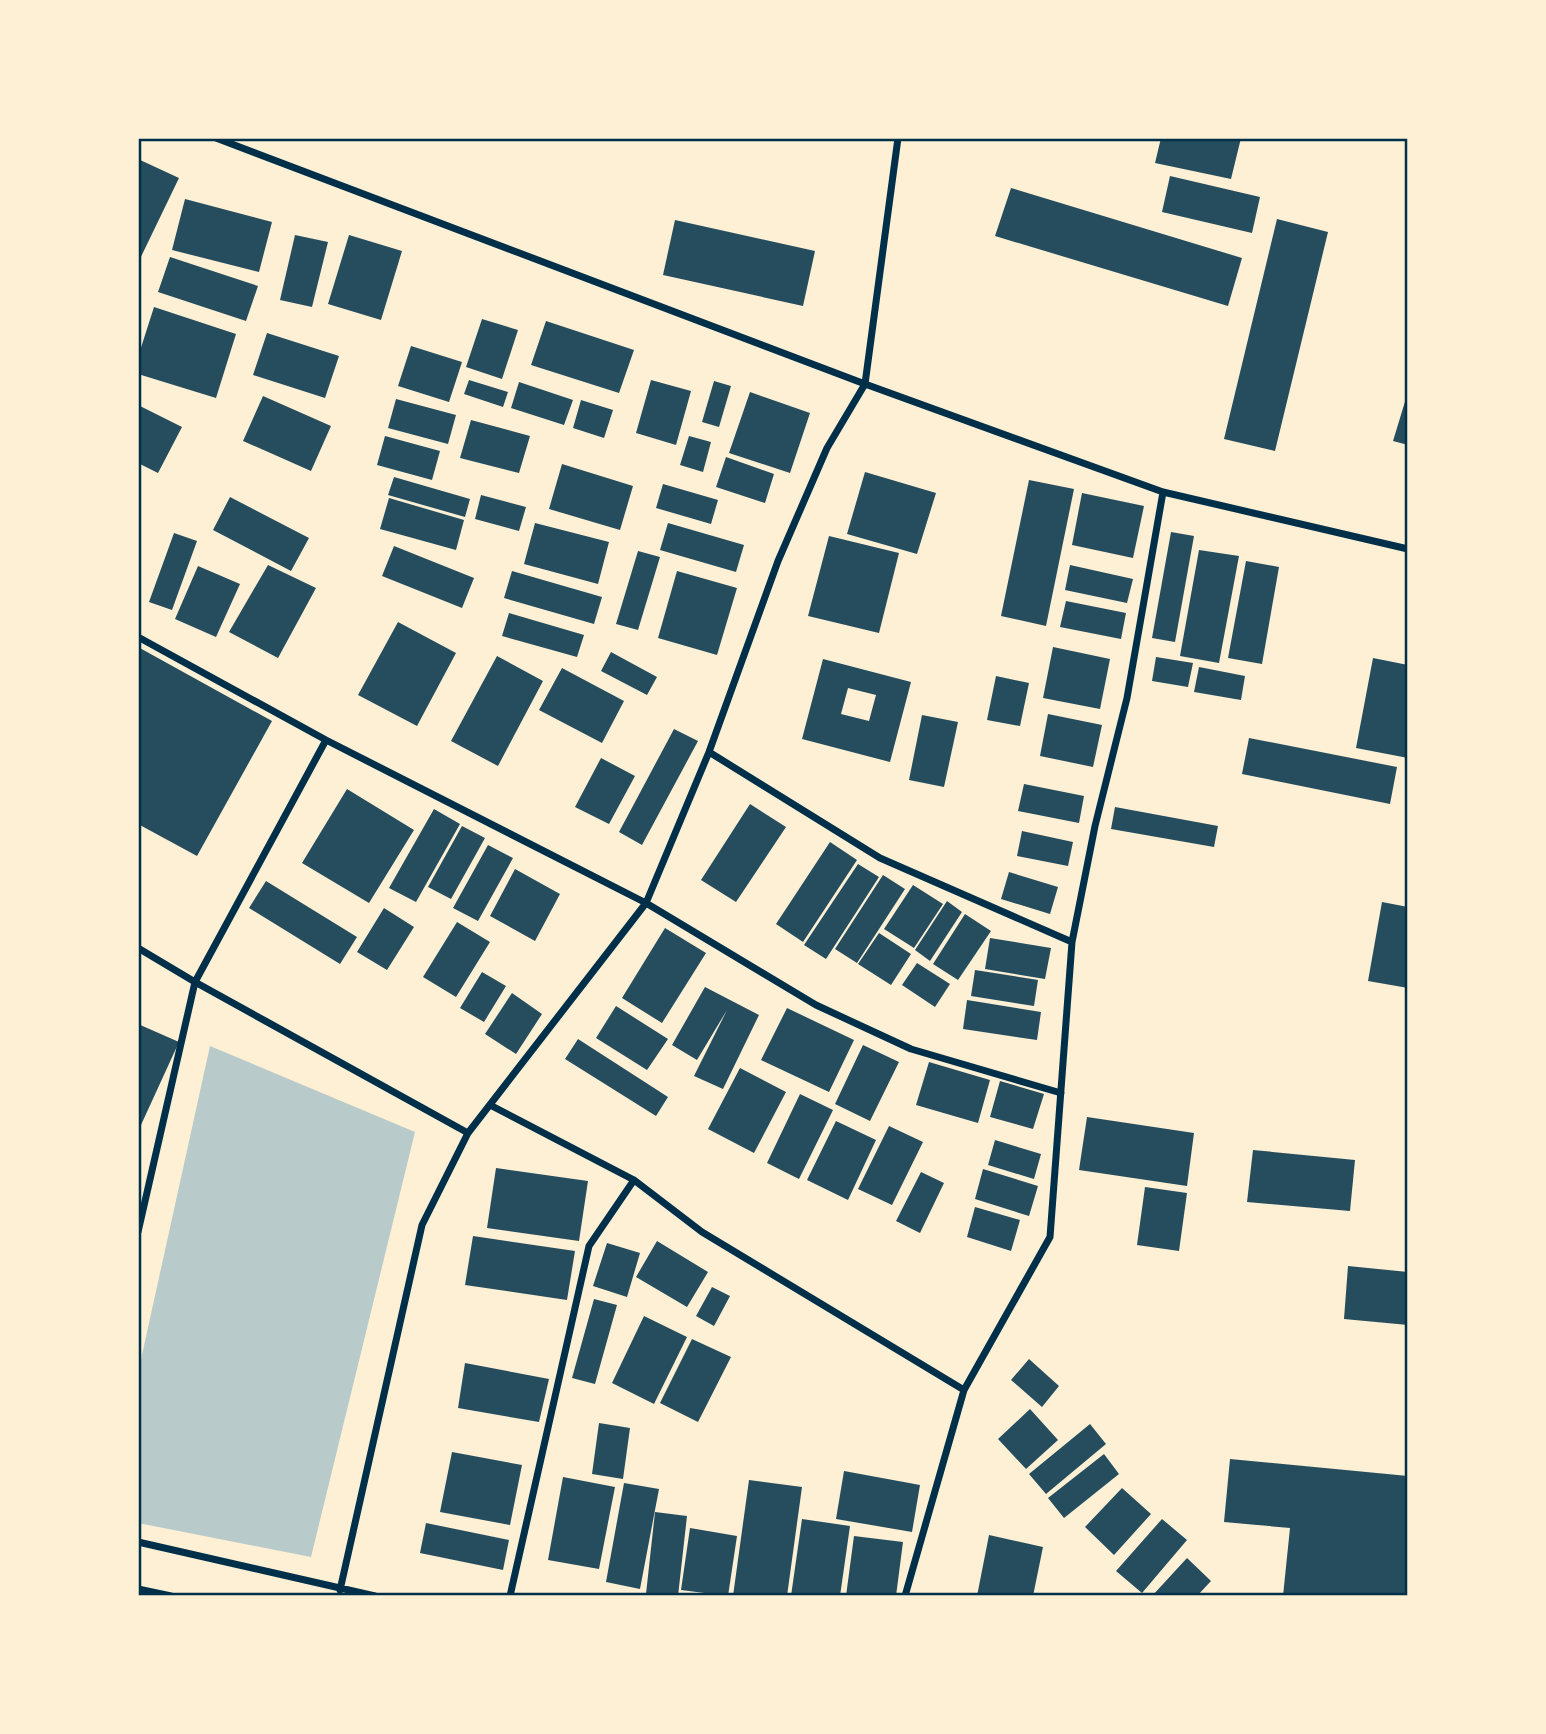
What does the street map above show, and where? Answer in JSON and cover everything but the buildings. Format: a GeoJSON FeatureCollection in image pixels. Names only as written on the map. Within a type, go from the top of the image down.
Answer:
{"type":"FeatureCollection","features":[{"type":"Feature","properties":{"kind":"street"},"geometry":{"type":"LineString","coordinates":[[216,138],[865,384],[1163,492],[1408,549]]}},
{"type":"Feature","properties":{"kind":"street"},"geometry":{"type":"LineString","coordinates":[[340,1590],[422,1225],[468,1133],[646,903],[709,752],[784,549],[827,448],[865,384],[898,138]]}},
{"type":"Feature","properties":{"kind":"street"},"geometry":{"type":"LineString","coordinates":[[905,1596],[964,1390],[1050,1237],[1072,942],[1094,827],[1127,698],[1163,492]]}},
{"type":"Feature","properties":{"kind":"street"},"geometry":{"type":"LineString","coordinates":[[138,637],[326,740],[646,903],[816,1005],[911,1049],[1061,1093]]}},
{"type":"Feature","properties":{"kind":"street"},"geometry":{"type":"LineString","coordinates":[[138,1232],[195,982],[326,740]]}},
{"type":"Feature","properties":{"kind":"street"},"geometry":{"type":"LineString","coordinates":[[709,752],[880,858],[1072,942]]}},
{"type":"Feature","properties":{"kind":"street"},"geometry":{"type":"LineString","coordinates":[[138,948],[468,1133]]}},
{"type":"Feature","properties":{"kind":"street"},"geometry":{"type":"LineString","coordinates":[[490,1105],[634,1180],[702,1232],[964,1390]]}},
{"type":"Feature","properties":{"kind":"street"},"geometry":{"type":"LineString","coordinates":[[510,1596],[589,1247],[634,1180]]}},
{"type":"Feature","properties":{"kind":"street"},"geometry":{"type":"LineString","coordinates":[[138,1542],[375,1596]]}},
{"type":"Feature","properties":{"kind":"street"},"geometry":{"type":"LineString","coordinates":[[138,1589],[171,1596]]}},
{"type":"Feature","properties":{"kind":"shaded area"},"geometry":{"type":"Polygon","coordinates":[[[210,1046],[415,1132],[311,1557],[138,1523],[138,1373],[210,1046]]]}}]}
